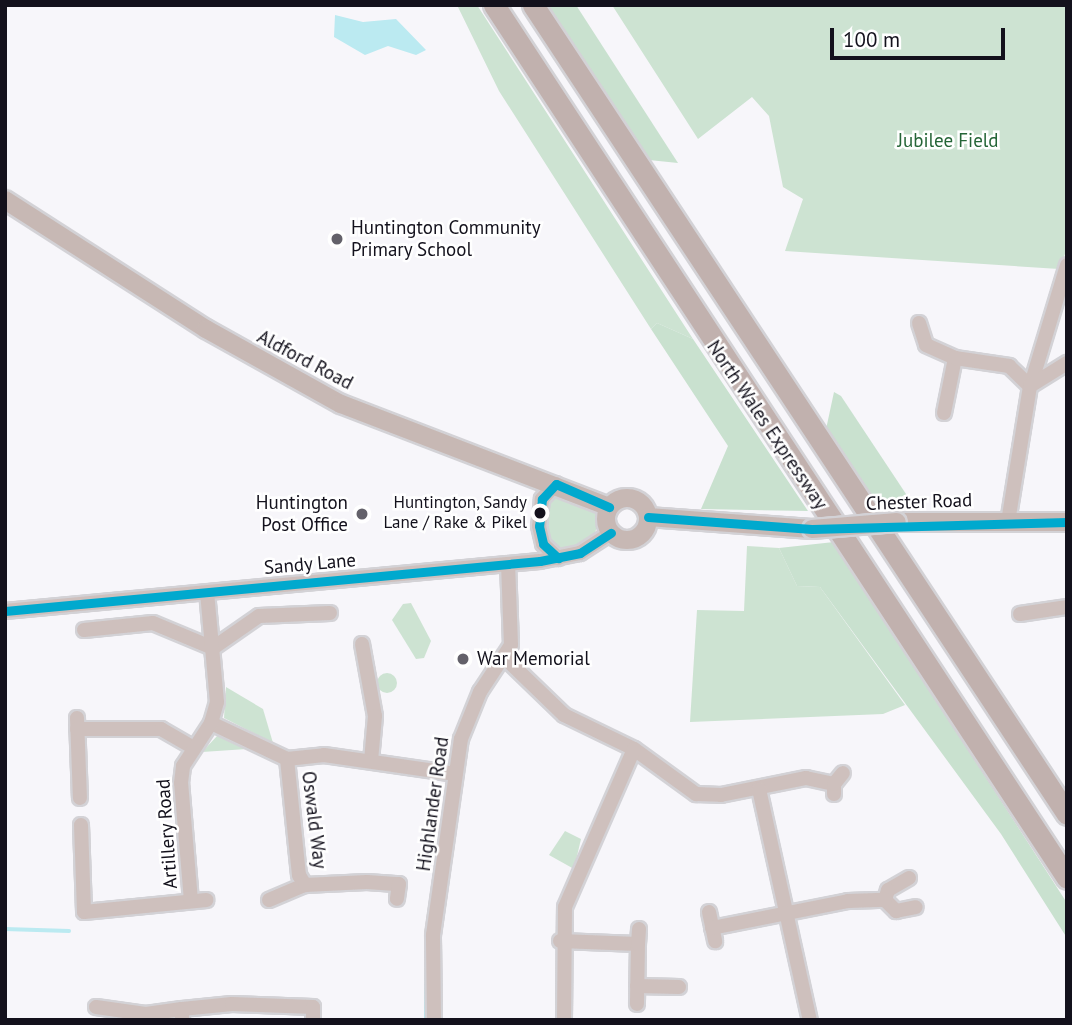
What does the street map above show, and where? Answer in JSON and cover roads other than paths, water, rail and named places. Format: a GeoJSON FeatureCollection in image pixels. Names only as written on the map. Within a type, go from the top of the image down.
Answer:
{"type":"FeatureCollection","features":[{"type":"Feature","properties":{"kind":"highway","name":"North Wales Expressway"},"geometry":{"type":"LineString","coordinates":[[494,5],[1067,878]]}},
{"type":"Feature","properties":{"kind":"highway","name":"North Wales Expressway"},"geometry":{"type":"LineString","coordinates":[[533,5],[1067,814]]}},
{"type":"Feature","properties":{"kind":"main road","name":"Aldford Road"},"geometry":{"type":"LineString","coordinates":[[5,200],[194,322],[341,404],[556,484],[609,507]]}},
{"type":"Feature","properties":{"kind":"main road"},"geometry":{"type":"LineString","coordinates":[[633,498],[648,517],[632,539],[611,533],[609,507],[633,498]]}},
{"type":"Feature","properties":{"kind":"main road","name":"Chester Road"},"geometry":{"type":"LineString","coordinates":[[648,517],[812,529],[897,522],[1067,522]]}},
{"type":"Feature","properties":{"kind":"street"},"geometry":{"type":"LineString","coordinates":[[1008,522],[1030,386],[1067,265]]}},
{"type":"Feature","properties":{"kind":"street"},"geometry":{"type":"LineString","coordinates":[[919,323],[926,345],[955,358],[1009,366],[1030,386]]}},
{"type":"Feature","properties":{"kind":"street"},"geometry":{"type":"LineString","coordinates":[[944,412],[955,358]]}},
{"type":"Feature","properties":{"kind":"street"},"geometry":{"type":"LineString","coordinates":[[1030,386],[1067,363]]}},
{"type":"Feature","properties":{"kind":"street"},"geometry":{"type":"LineString","coordinates":[[556,484],[542,499],[539,526],[543,544],[558,558]]}},
{"type":"Feature","properties":{"kind":"street","name":"Sandy Lane"},"geometry":{"type":"LineString","coordinates":[[5,611],[558,558],[580,553],[611,533]]}},
{"type":"Feature","properties":{"kind":"street","name":"Highlander Road"},"geometry":{"type":"LineString","coordinates":[[434,1020],[432,935],[463,725],[511,645],[508,564]]}},
{"type":"Feature","properties":{"kind":"street","name":"Artillery Road"},"geometry":{"type":"LineString","coordinates":[[191,901],[181,783],[194,748],[211,723],[217,702],[207,593]]}},
{"type":"Feature","properties":{"kind":"street"},"geometry":{"type":"LineString","coordinates":[[1020,614],[1036,621],[1067,607]]}},
{"type":"Feature","properties":{"kind":"street"},"geometry":{"type":"LineString","coordinates":[[84,630],[153,623],[213,648],[258,616],[330,613]]}},
{"type":"Feature","properties":{"kind":"street"},"geometry":{"type":"LineString","coordinates":[[362,644],[375,716],[371,761]]}},
{"type":"Feature","properties":{"kind":"street"},"geometry":{"type":"LineString","coordinates":[[504,657],[564,715],[634,749],[696,794],[760,789],[806,778],[837,783]]}},
{"type":"Feature","properties":{"kind":"street"},"geometry":{"type":"LineString","coordinates":[[211,723],[287,759],[371,761],[456,774]]}},
{"type":"Feature","properties":{"kind":"street"},"geometry":{"type":"LineString","coordinates":[[80,797],[77,724],[161,729],[194,748]]}},
{"type":"Feature","properties":{"kind":"street"},"geometry":{"type":"LineString","coordinates":[[564,1020],[560,941],[587,847],[634,749]]}},
{"type":"Feature","properties":{"kind":"street","name":"Oswald Way"},"geometry":{"type":"LineString","coordinates":[[287,759],[299,875],[305,885]]}},
{"type":"Feature","properties":{"kind":"street"},"geometry":{"type":"LineString","coordinates":[[760,789],[810,1020]]}},
{"type":"Feature","properties":{"kind":"street"},"geometry":{"type":"LineString","coordinates":[[81,825],[83,918],[206,900]]}},
{"type":"Feature","properties":{"kind":"street"},"geometry":{"type":"LineString","coordinates":[[885,900],[888,890],[909,878]]}},
{"type":"Feature","properties":{"kind":"street","name":"Oswald Way"},"geometry":{"type":"LineString","coordinates":[[269,900],[305,885],[399,885]]}},
{"type":"Feature","properties":{"kind":"street"},"geometry":{"type":"LineString","coordinates":[[709,912],[714,934],[785,913],[885,900]]}},
{"type":"Feature","properties":{"kind":"street"},"geometry":{"type":"LineString","coordinates":[[885,900],[896,911],[916,908]]}},
{"type":"Feature","properties":{"kind":"street"},"geometry":{"type":"LineString","coordinates":[[560,941],[638,936],[637,1004]]}},
{"type":"Feature","properties":{"kind":"street"},"geometry":{"type":"LineString","coordinates":[[637,986],[679,986]]}},
{"type":"Feature","properties":{"kind":"street"},"geometry":{"type":"LineString","coordinates":[[104,1012],[313,1013],[313,990]]}},
{"type":"Feature","properties":{"kind":"water"},"geometry":{"type":"Polygon","coordinates":[[[335,15],[363,22],[396,19],[426,50],[416,55],[388,46],[365,55],[334,37],[335,15]]]}},
{"type":"Feature","properties":{"kind":"waterway"},"geometry":{"type":"LineString","coordinates":[[5,929],[69,931]]}},
{"type":"Feature","properties":{"kind":"waterway"},"geometry":{"type":"LineString","coordinates":[[426,945],[426,1020]]}},
{"type":"Feature","properties":{"kind":"place","name":"Huntington Community Primary School"},"geometry":{"type":"Point","coordinates":[337,239]}},
{"type":"Feature","properties":{"kind":"place","name":"Huntington, Sandy Lane / Rake & Pikel"},"geometry":{"type":"Point","coordinates":[540,513]}},
{"type":"Feature","properties":{"kind":"place","name":"Huntington Post Office"},"geometry":{"type":"Point","coordinates":[362,514]}},
{"type":"Feature","properties":{"kind":"place","name":"War Memorial"},"geometry":{"type":"Point","coordinates":[463,659]}},
{"type":"Feature","properties":{"kind":"park label","name":"Jubilee Field"},"geometry":{"type":"Point","coordinates":[948,141]}}]}
